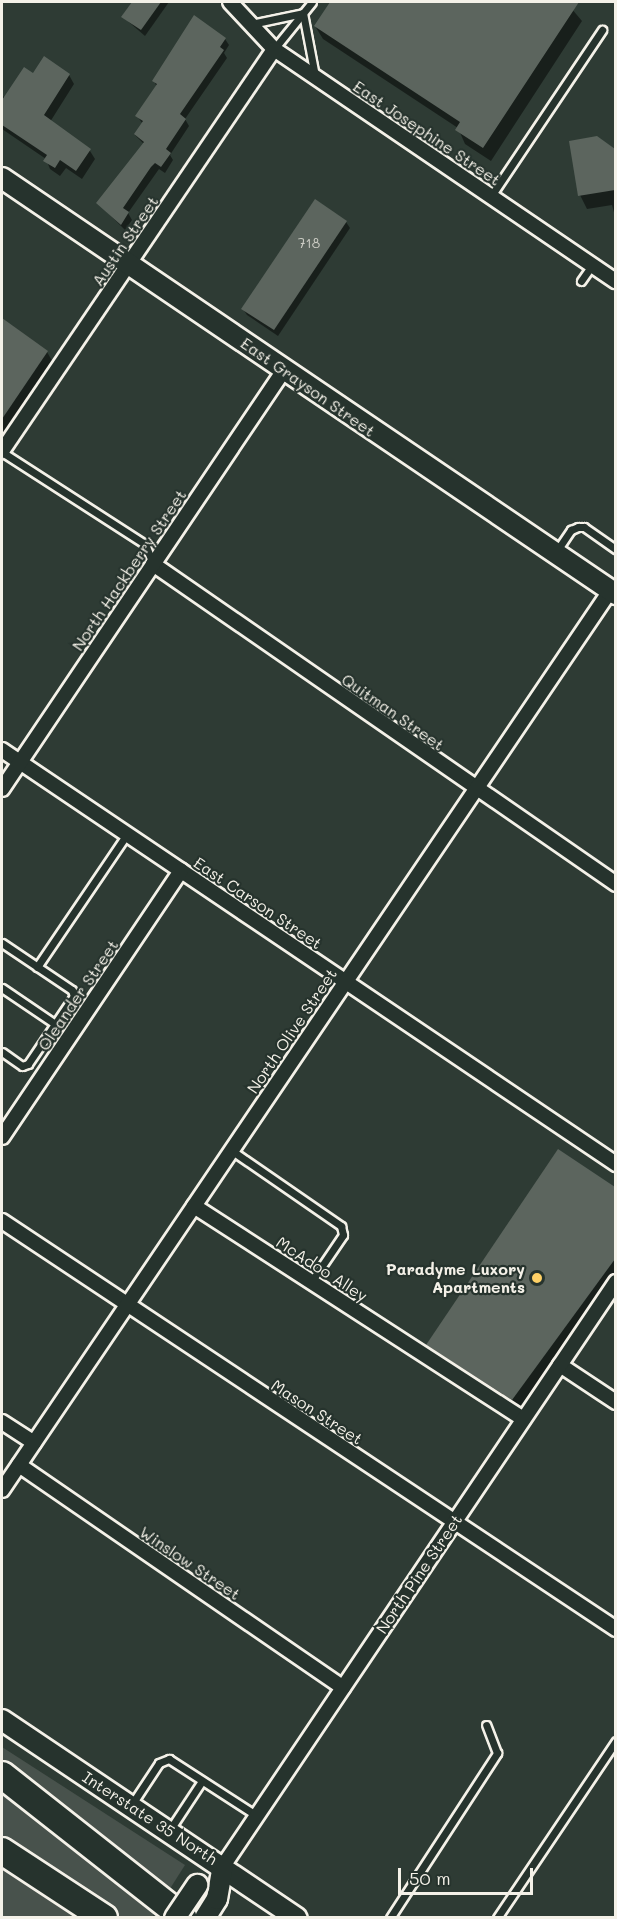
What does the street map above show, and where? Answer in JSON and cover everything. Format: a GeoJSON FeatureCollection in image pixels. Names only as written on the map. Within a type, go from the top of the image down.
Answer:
{"type":"FeatureCollection","features":[{"type":"Feature","properties":{"kind":"highway"},"geometry":{"type":"LineString","coordinates":[[2,1775],[184,1917]]}},
{"type":"Feature","properties":{"kind":"highway"},"geometry":{"type":"LineString","coordinates":[[2,1843],[46,1879]]}},
{"type":"Feature","properties":{"kind":"highway"},"geometry":{"type":"LineString","coordinates":[[2,1851],[104,1917]]}},
{"type":"Feature","properties":{"kind":"street","name":"East Josephine Street"},"geometry":{"type":"LineString","coordinates":[[230,2],[274,49],[615,281]]}},
{"type":"Feature","properties":{"kind":"street","name":"Austin Street"},"geometry":{"type":"LineString","coordinates":[[2,451],[274,49]]}},
{"type":"Feature","properties":{"kind":"street","name":"East Grayson Street"},"geometry":{"type":"LineString","coordinates":[[2,178],[613,592]]}},
{"type":"Feature","properties":{"kind":"street","name":"North Hackberry Street"},"geometry":{"type":"LineString","coordinates":[[2,789],[284,370]]}},
{"type":"Feature","properties":{"kind":"street","name":"Quitman Street"},"geometry":{"type":"LineString","coordinates":[[153,564],[476,790],[615,884]]}},
{"type":"Feature","properties":{"kind":"street","name":"North Olive Street"},"geometry":{"type":"LineString","coordinates":[[2,1490],[345,981],[613,592]]}},
{"type":"Feature","properties":{"kind":"street","name":"East Carson Street"},"geometry":{"type":"LineString","coordinates":[[2,750],[615,1164]]}},
{"type":"Feature","properties":{"kind":"street","name":"Oleander Street"},"geometry":{"type":"LineString","coordinates":[[2,1137],[181,871]]}},
{"type":"Feature","properties":{"kind":"street","name":"McAdoo Alley"},"geometry":{"type":"LineString","coordinates":[[194,1206],[523,1419]]}},
{"type":"Feature","properties":{"kind":"street","name":"Mason Street"},"geometry":{"type":"LineString","coordinates":[[2,1221],[615,1629]]}},
{"type":"Feature","properties":{"kind":"street","name":"North Pine Street"},"geometry":{"type":"LineString","coordinates":[[175,1917],[196,1885],[223,1866],[615,1282]]}},
{"type":"Feature","properties":{"kind":"street"},"geometry":{"type":"LineString","coordinates":[[560,1365],[615,1402]]}},
{"type":"Feature","properties":{"kind":"street"},"geometry":{"type":"LineString","coordinates":[[2,1422],[34,1443]]}},
{"type":"Feature","properties":{"kind":"street","name":"Winslow Street"},"geometry":{"type":"LineString","coordinates":[[19,1465],[343,1688]]}},
{"type":"Feature","properties":{"kind":"street","name":"Interstate 35 North"},"geometry":{"type":"LineString","coordinates":[[2,1720],[297,1917]]}},
{"type":"Feature","properties":{"kind":"street","name":"North Pine Street"},"geometry":{"type":"LineString","coordinates":[[205,1917],[217,1899],[223,1866]]}},
{"type":"Feature","properties":{"kind":"lane"},"geometry":{"type":"LineString","coordinates":[[274,49],[312,2]]}},
{"type":"Feature","properties":{"kind":"lane"},"geometry":{"type":"LineString","coordinates":[[251,24],[303,13]]}},
{"type":"Feature","properties":{"kind":"lane"},"geometry":{"type":"LineString","coordinates":[[303,13],[315,76]]}},
{"type":"Feature","properties":{"kind":"lane"},"geometry":{"type":"LineString","coordinates":[[491,196],[602,30]]}},
{"type":"Feature","properties":{"kind":"lane"},"geometry":{"type":"LineString","coordinates":[[581,281],[592,265]]}},
{"type":"Feature","properties":{"kind":"lane"},"geometry":{"type":"LineString","coordinates":[[2,451],[145,544],[153,564]]}},
{"type":"Feature","properties":{"kind":"lane"},"geometry":{"type":"LineString","coordinates":[[555,554],[572,530],[578,527],[584,527],[615,549]]}},
{"type":"Feature","properties":{"kind":"lane"},"geometry":{"type":"LineString","coordinates":[[37,967],[127,834]]}},
{"type":"Feature","properties":{"kind":"lane"},"geometry":{"type":"LineString","coordinates":[[2,943],[72,990],[74,996],[28,1064],[22,1066],[2,1052]]}},
{"type":"Feature","properties":{"kind":"lane"},"geometry":{"type":"LineString","coordinates":[[2,988],[55,1024]]}},
{"type":"Feature","properties":{"kind":"lane"},"geometry":{"type":"LineString","coordinates":[[231,1150],[342,1226],[343,1235],[311,1282]]}},
{"type":"Feature","properties":{"kind":"lane"},"geometry":{"type":"LineString","coordinates":[[390,1917],[497,1753],[486,1725]]}},
{"type":"Feature","properties":{"kind":"lane"},"geometry":{"type":"LineString","coordinates":[[497,1917],[615,1741]]}},
{"type":"Feature","properties":{"kind":"lane"},"geometry":{"type":"LineString","coordinates":[[131,1806],[165,1759],[257,1816]]}},
{"type":"Feature","properties":{"kind":"lane"},"geometry":{"type":"LineString","coordinates":[[168,1831],[202,1781]]}},
{"type":"Feature","properties":{"kind":"shaded area"},"geometry":{"type":"Polygon","coordinates":[[[2,1747],[185,1865],[152,1917],[2,1917],[2,1747]]]}},
{"type":"Feature","properties":{"kind":"building"},"geometry":{"type":"Polygon","coordinates":[[[132,2],[161,2],[141,30],[121,17],[132,2]]]}},
{"type":"Feature","properties":{"kind":"building"},"geometry":{"type":"Polygon","coordinates":[[[330,2],[579,2],[483,148],[455,130],[460,122],[314,26],[330,2]]]}},
{"type":"Feature","properties":{"kind":"building"},"geometry":{"type":"Polygon","coordinates":[[[194,15],[226,38],[220,47],[224,50],[180,114],[186,119],[166,149],[171,153],[161,167],[155,163],[151,167],[123,208],[129,212],[121,225],[96,203],[144,142],[134,134],[143,121],[135,116],[157,84],[152,81],[194,15]]]}},
{"type":"Feature","properties":{"kind":"building"},"geometry":{"type":"Polygon","coordinates":[[[44,56],[70,74],[44,115],[91,149],[76,171],[60,160],[55,168],[43,161],[47,155],[2,125],[2,100],[24,67],[33,73],[44,56]]]}},
{"type":"Feature","properties":{"kind":"building"},"geometry":{"type":"Polygon","coordinates":[[[597,136],[615,149],[615,190],[578,196],[569,141],[597,136]]]}},
{"type":"Feature","properties":{"kind":"building"},"geometry":{"type":"Polygon","coordinates":[[[315,199],[347,221],[274,330],[241,309],[315,199]]]}},
{"type":"Feature","properties":{"kind":"building"},"geometry":{"type":"Polygon","coordinates":[[[2,318],[48,351],[2,419],[2,318]]]}},
{"type":"Feature","properties":{"kind":"building","name":"Paradyme Luxory Apartments"},"geometry":{"type":"Polygon","coordinates":[[[558,1149],[615,1187],[615,1259],[512,1400],[426,1345],[558,1149]]]}},
{"type":"Feature","properties":{"kind":"place","name":"Paradyme Luxory Apartments"},"geometry":{"type":"Point","coordinates":[537,1278]}}]}
